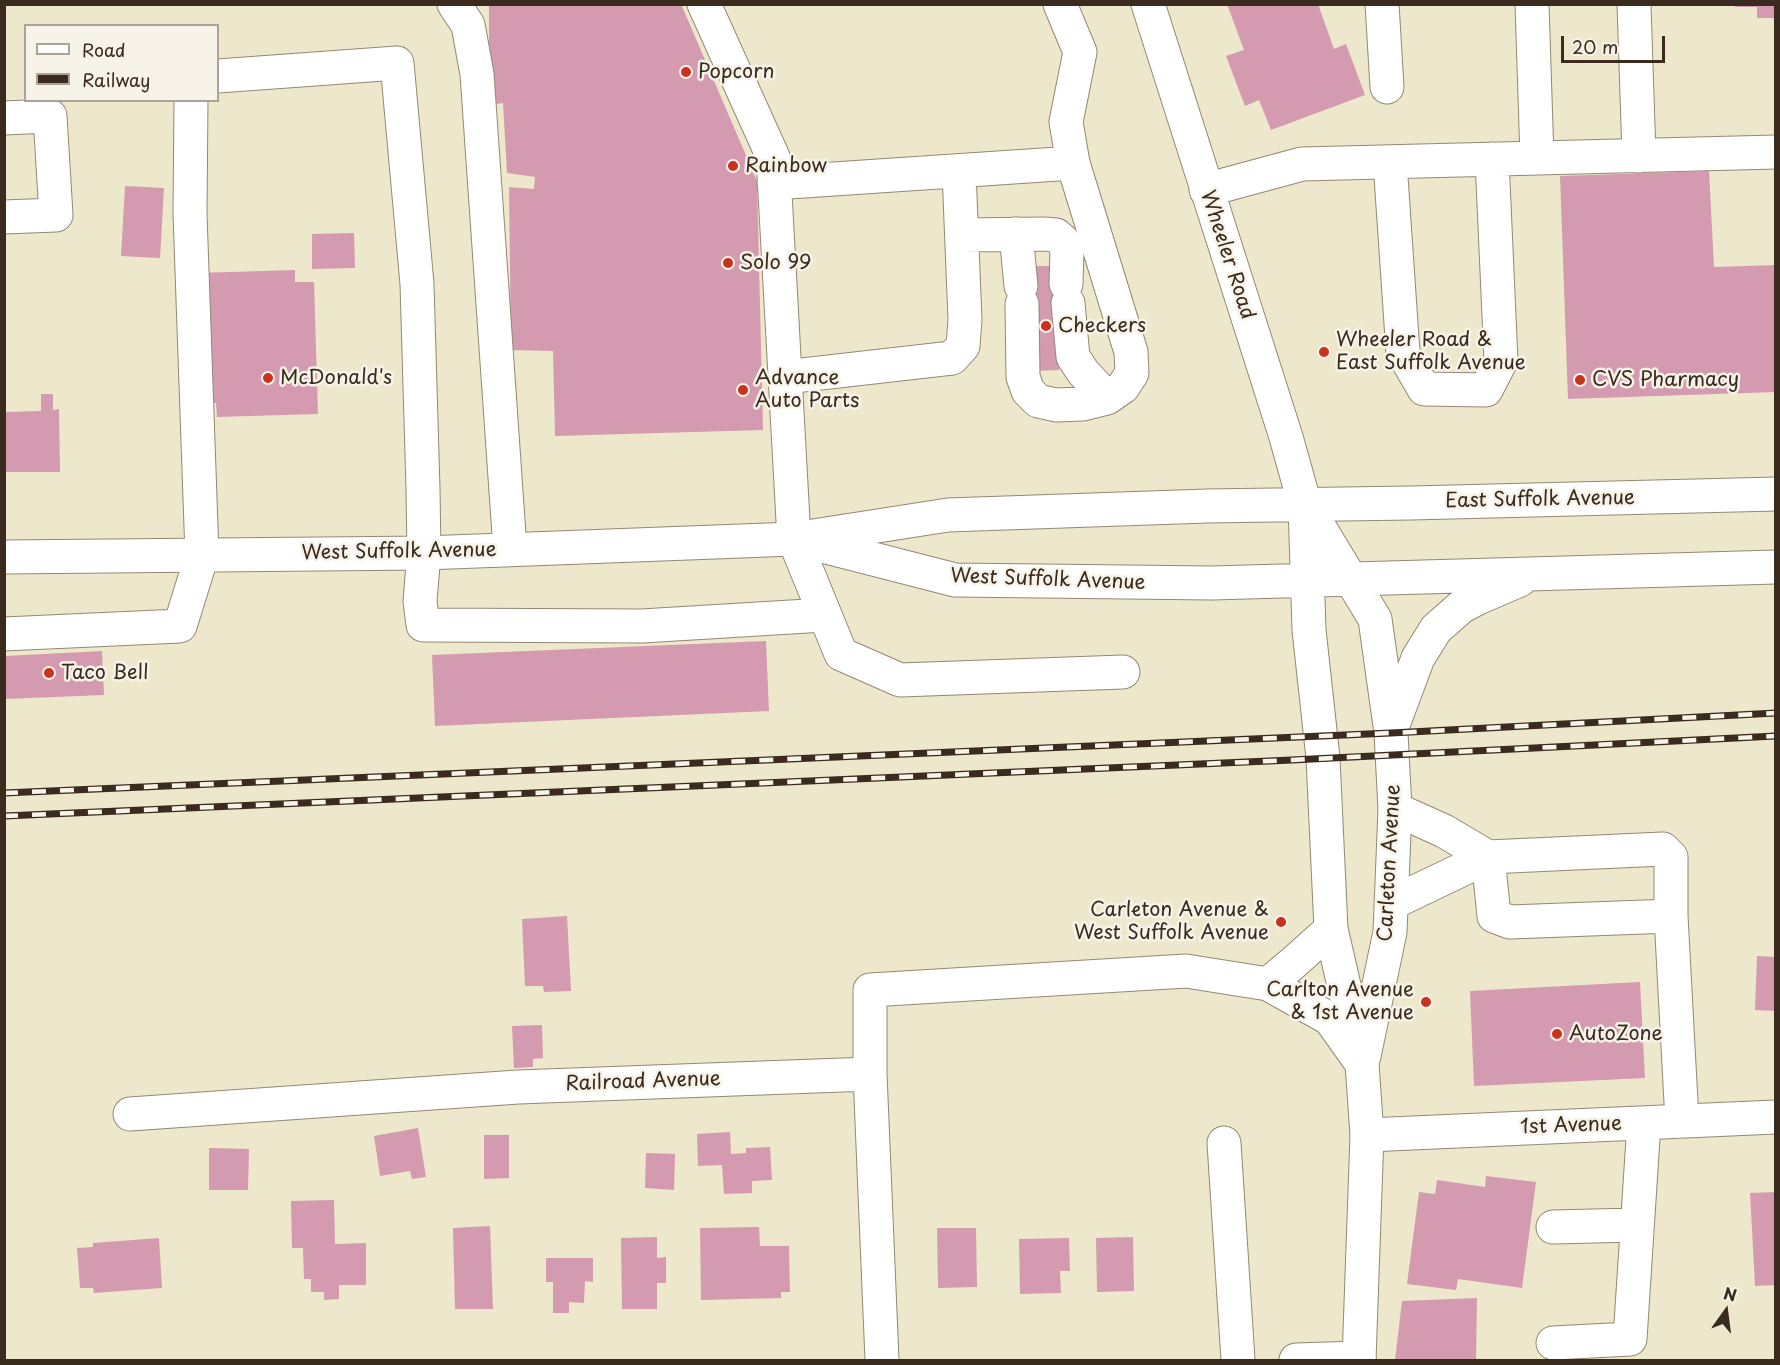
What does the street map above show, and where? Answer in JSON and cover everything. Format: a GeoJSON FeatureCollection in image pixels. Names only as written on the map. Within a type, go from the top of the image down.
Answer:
{"type":"FeatureCollection","features":[{"type":"Feature","properties":{"kind":"main road"},"geometry":{"type":"LineString","coordinates":[[454,4],[468,24],[477,74],[510,549]]}},
{"type":"Feature","properties":{"kind":"main road"},"geometry":{"type":"LineString","coordinates":[[704,4],[773,157],[794,539],[840,654],[900,680],[1123,672]]}},
{"type":"Feature","properties":{"kind":"main road"},"geometry":{"type":"LineString","coordinates":[[1016,234],[1022,295],[1023,377],[1028,391],[1038,401],[1056,405],[1083,404],[1107,398],[1123,387],[1132,373],[1131,352],[1073,163],[1066,122],[1080,52],[1060,4]]}},
{"type":"Feature","properties":{"kind":"main road","name":"Wheeler Road"},"geometry":{"type":"LineString","coordinates":[[1148,4],[1286,436],[1305,505],[1308,630],[1321,734]]}},
{"type":"Feature","properties":{"kind":"main road"},"geometry":{"type":"LineString","coordinates":[[1382,4],[1387,87]]}},
{"type":"Feature","properties":{"kind":"main road"},"geometry":{"type":"LineString","coordinates":[[1532,4],[1537,158]]}},
{"type":"Feature","properties":{"kind":"main road"},"geometry":{"type":"LineString","coordinates":[[1634,4],[1639,156]]}},
{"type":"Feature","properties":{"kind":"main road"},"geometry":{"type":"LineString","coordinates":[[219,76],[397,63],[417,284],[424,553],[420,601],[423,625],[642,626],[824,615]]}},
{"type":"Feature","properties":{"kind":"main road"},"geometry":{"type":"LineString","coordinates":[[4,634],[180,626],[202,555],[190,214],[191,102]]}},
{"type":"Feature","properties":{"kind":"main road"},"geometry":{"type":"LineString","coordinates":[[4,118],[50,116],[56,215],[4,217]]}},
{"type":"Feature","properties":{"kind":"main road"},"geometry":{"type":"LineString","coordinates":[[1206,190],[1302,164],[1776,152]]}},
{"type":"Feature","properties":{"kind":"main road"},"geometry":{"type":"LineString","coordinates":[[1390,162],[1403,353],[1424,389],[1486,390],[1501,361],[1492,159]]}},
{"type":"Feature","properties":{"kind":"main road"},"geometry":{"type":"LineString","coordinates":[[774,183],[1073,163]]}},
{"type":"Feature","properties":{"kind":"main road"},"geometry":{"type":"LineString","coordinates":[[785,377],[952,358],[963,346],[965,320],[959,171]]}},
{"type":"Feature","properties":{"kind":"main road"},"geometry":{"type":"LineString","coordinates":[[962,235],[1044,234],[1056,235],[1063,241],[1066,251],[1073,357],[1083,372],[1107,398]]}},
{"type":"Feature","properties":{"kind":"main road","name":"East Suffolk Avenue"},"geometry":{"type":"LineString","coordinates":[[1305,505],[1776,494]]}},
{"type":"Feature","properties":{"kind":"main road","name":"West Suffolk Avenue"},"geometry":{"type":"LineString","coordinates":[[4,557],[424,553],[794,539],[948,515],[1305,505]]}},
{"type":"Feature","properties":{"kind":"main road","name":"Wheeler Road"},"geometry":{"type":"LineString","coordinates":[[1305,505],[1375,620],[1391,733]]}},
{"type":"Feature","properties":{"kind":"main road","name":"West Suffolk Avenue"},"geometry":{"type":"LineString","coordinates":[[794,539],[955,580],[1144,583],[1306,580]]}},
{"type":"Feature","properties":{"kind":"main road"},"geometry":{"type":"LineString","coordinates":[[1306,580],[1776,567]]}},
{"type":"Feature","properties":{"kind":"main road"},"geometry":{"type":"LineString","coordinates":[[1391,733],[1418,658],[1436,629],[1461,607],[1538,573]]}},
{"type":"Feature","properties":{"kind":"main road","name":"Carleton Avenue"},"geometry":{"type":"LineString","coordinates":[[1362,1064],[1390,932],[1395,809],[1391,733]]}},
{"type":"Feature","properties":{"kind":"main road","name":"Carleton Avenue"},"geometry":{"type":"LineString","coordinates":[[1321,734],[1330,929],[1362,1064],[1367,1135],[1359,1359]]}},
{"type":"Feature","properties":{"kind":"main road"},"geometry":{"type":"LineString","coordinates":[[1395,809],[1444,831],[1488,857]]}},
{"type":"Feature","properties":{"kind":"main road"},"geometry":{"type":"LineString","coordinates":[[1392,903],[1488,857],[1663,849],[1671,857],[1671,916],[1682,1121]]}},
{"type":"Feature","properties":{"kind":"main road"},"geometry":{"type":"LineString","coordinates":[[1488,857],[1494,916],[1510,922],[1671,916]]}},
{"type":"Feature","properties":{"kind":"main road"},"geometry":{"type":"LineString","coordinates":[[1268,984],[1330,929]]}},
{"type":"Feature","properties":{"kind":"main road"},"geometry":{"type":"LineString","coordinates":[[882,1360],[870,1074],[870,990],[1186,971],[1268,984],[1330,1019],[1362,1064]]}},
{"type":"Feature","properties":{"kind":"main road","name":"Railroad Avenue"},"geometry":{"type":"LineString","coordinates":[[130,1114],[518,1087],[870,1074]]}},
{"type":"Feature","properties":{"kind":"main road","name":"1st Avenue"},"geometry":{"type":"LineString","coordinates":[[1367,1135],[1776,1117]]}},
{"type":"Feature","properties":{"kind":"main road"},"geometry":{"type":"LineString","coordinates":[[1553,1343],[1630,1339],[1644,1123]]}},
{"type":"Feature","properties":{"kind":"main road"},"geometry":{"type":"LineString","coordinates":[[1224,1143],[1238,1360]]}},
{"type":"Feature","properties":{"kind":"main road"},"geometry":{"type":"LineString","coordinates":[[1553,1227],[1636,1225]]}},
{"type":"Feature","properties":{"kind":"main road"},"geometry":{"type":"LineString","coordinates":[[1296,1360],[1359,1359]]}},
{"type":"Feature","properties":{"kind":"building"},"geometry":{"type":"Polygon","coordinates":[[[489,4],[681,4],[757,181],[763,430],[555,436],[553,351],[511,350],[509,187],[534,189],[535,177],[507,173],[503,103],[489,105],[489,4]]]}},
{"type":"Feature","properties":{"kind":"building"},"geometry":{"type":"Polygon","coordinates":[[[1227,4],[1318,4],[1334,49],[1346,44],[1365,95],[1271,130],[1259,100],[1245,106],[1226,56],[1244,50],[1227,4]]]}},
{"type":"Feature","properties":{"kind":"building"},"geometry":{"type":"Polygon","coordinates":[[[1735,4],[1776,4],[1776,18],[1757,18],[1757,7],[1735,7],[1735,4]]]}},
{"type":"Feature","properties":{"kind":"building"},"geometry":{"type":"Polygon","coordinates":[[[1709,171],[1714,267],[1776,265],[1776,392],[1568,399],[1560,176],[1709,171]]]}},
{"type":"Feature","properties":{"kind":"building"},"geometry":{"type":"Polygon","coordinates":[[[125,186],[164,188],[160,258],[121,256],[125,186]]]}},
{"type":"Feature","properties":{"kind":"building"},"geometry":{"type":"Polygon","coordinates":[[[354,233],[355,268],[312,269],[312,234],[354,233]]]}},
{"type":"Feature","properties":{"kind":"building"},"geometry":{"type":"Polygon","coordinates":[[[1031,266],[1055,266],[1059,370],[1035,371],[1031,266]]]}},
{"type":"Feature","properties":{"kind":"building"},"geometry":{"type":"Polygon","coordinates":[[[295,270],[295,282],[314,282],[318,414],[217,417],[216,403],[202,404],[198,273],[295,270]]]}},
{"type":"Feature","properties":{"kind":"building"},"geometry":{"type":"Polygon","coordinates":[[[41,394],[53,394],[53,410],[59,409],[60,472],[4,472],[4,412],[41,411],[41,394]]]}},
{"type":"Feature","properties":{"kind":"building"},"geometry":{"type":"Polygon","coordinates":[[[766,641],[769,711],[435,726],[432,655],[766,641]]]}},
{"type":"Feature","properties":{"kind":"building"},"geometry":{"type":"Polygon","coordinates":[[[102,651],[104,695],[5,699],[5,656],[102,651]]]}},
{"type":"Feature","properties":{"kind":"building"},"geometry":{"type":"Polygon","coordinates":[[[567,916],[571,991],[544,992],[543,986],[525,986],[522,919],[567,916]]]}},
{"type":"Feature","properties":{"kind":"building"},"geometry":{"type":"Polygon","coordinates":[[[1757,956],[1776,957],[1776,1011],[1755,1010],[1757,956]]]}},
{"type":"Feature","properties":{"kind":"building","name":"AutoZone"},"geometry":{"type":"Polygon","coordinates":[[[1640,982],[1645,1078],[1474,1086],[1470,991],[1640,982]]]}},
{"type":"Feature","properties":{"kind":"building"},"geometry":{"type":"Polygon","coordinates":[[[542,1025],[543,1058],[533,1059],[533,1067],[514,1068],[512,1026],[542,1025]]]}},
{"type":"Feature","properties":{"kind":"building"},"geometry":{"type":"Polygon","coordinates":[[[418,1128],[426,1177],[412,1179],[410,1171],[380,1176],[374,1136],[418,1128]]]}},
{"type":"Feature","properties":{"kind":"building"},"geometry":{"type":"Polygon","coordinates":[[[730,1132],[731,1154],[746,1153],[746,1148],[770,1147],[772,1180],[752,1181],[752,1193],[724,1194],[722,1165],[698,1166],[697,1134],[730,1132]]]}},
{"type":"Feature","properties":{"kind":"building"},"geometry":{"type":"Polygon","coordinates":[[[484,1135],[509,1135],[509,1178],[484,1179],[484,1135]]]}},
{"type":"Feature","properties":{"kind":"building"},"geometry":{"type":"Polygon","coordinates":[[[209,1148],[249,1149],[248,1190],[209,1190],[209,1148]]]}},
{"type":"Feature","properties":{"kind":"building"},"geometry":{"type":"Polygon","coordinates":[[[646,1153],[675,1154],[674,1190],[645,1188],[646,1153]]]}},
{"type":"Feature","properties":{"kind":"building"},"geometry":{"type":"Polygon","coordinates":[[[1486,1176],[1536,1182],[1522,1288],[1458,1279],[1456,1290],[1407,1284],[1419,1192],[1435,1194],[1437,1180],[1485,1187],[1486,1176]]]}},
{"type":"Feature","properties":{"kind":"building"},"geometry":{"type":"Polygon","coordinates":[[[1776,1192],[1776,1285],[1755,1286],[1750,1193],[1776,1192]]]}},
{"type":"Feature","properties":{"kind":"building"},"geometry":{"type":"Polygon","coordinates":[[[334,1200],[335,1244],[366,1243],[366,1285],[339,1285],[339,1299],[324,1300],[324,1292],[311,1292],[311,1279],[304,1279],[303,1248],[292,1248],[291,1201],[334,1200]]]}},
{"type":"Feature","properties":{"kind":"building"},"geometry":{"type":"Polygon","coordinates":[[[490,1226],[493,1309],[455,1309],[453,1228],[490,1226]]]}},
{"type":"Feature","properties":{"kind":"building"},"geometry":{"type":"Polygon","coordinates":[[[759,1227],[760,1246],[789,1246],[790,1292],[781,1292],[781,1298],[701,1300],[700,1228],[759,1227]]]}},
{"type":"Feature","properties":{"kind":"building"},"geometry":{"type":"Polygon","coordinates":[[[937,1228],[976,1228],[977,1287],[938,1288],[937,1228]]]}},
{"type":"Feature","properties":{"kind":"building"},"geometry":{"type":"Polygon","coordinates":[[[657,1237],[657,1258],[666,1257],[666,1283],[657,1283],[657,1309],[622,1309],[621,1238],[657,1237]]]}},
{"type":"Feature","properties":{"kind":"building"},"geometry":{"type":"Polygon","coordinates":[[[1133,1237],[1134,1291],[1097,1292],[1096,1238],[1133,1237]]]}},
{"type":"Feature","properties":{"kind":"building"},"geometry":{"type":"Polygon","coordinates":[[[159,1238],[162,1288],[94,1293],[93,1288],[80,1288],[77,1248],[93,1247],[93,1243],[159,1238]]]}},
{"type":"Feature","properties":{"kind":"building"},"geometry":{"type":"Polygon","coordinates":[[[1069,1238],[1070,1271],[1060,1271],[1061,1293],[1020,1294],[1019,1239],[1069,1238]]]}},
{"type":"Feature","properties":{"kind":"building"},"geometry":{"type":"Polygon","coordinates":[[[546,1258],[593,1258],[593,1282],[585,1281],[584,1303],[569,1302],[569,1313],[553,1313],[553,1282],[546,1282],[546,1258]]]}},
{"type":"Feature","properties":{"kind":"building"},"geometry":{"type":"Polygon","coordinates":[[[1477,1298],[1476,1360],[1395,1360],[1402,1301],[1477,1298]]]}},
{"type":"Feature","properties":{"kind":"railway"},"geometry":{"type":"LineString","coordinates":[[4,793],[1391,733],[1776,713]]}},
{"type":"Feature","properties":{"kind":"railway"},"geometry":{"type":"LineString","coordinates":[[4,816],[1292,760],[1776,736]]}},
{"type":"Feature","properties":{"kind":"place","name":"Popcorn"},"geometry":{"type":"Point","coordinates":[686,72]}},
{"type":"Feature","properties":{"kind":"place","name":"Rainbow"},"geometry":{"type":"Point","coordinates":[733,166]}},
{"type":"Feature","properties":{"kind":"place","name":"Solo 99"},"geometry":{"type":"Point","coordinates":[728,263]}},
{"type":"Feature","properties":{"kind":"place","name":"Checkers"},"geometry":{"type":"Point","coordinates":[1046,326]}},
{"type":"Feature","properties":{"kind":"place","name":"Wheeler Road & East Suffolk Avenue"},"geometry":{"type":"Point","coordinates":[1324,352]}},
{"type":"Feature","properties":{"kind":"place","name":"McDonald's"},"geometry":{"type":"Point","coordinates":[268,378]}},
{"type":"Feature","properties":{"kind":"place","name":"CVS Pharmacy"},"geometry":{"type":"Point","coordinates":[1580,380]}},
{"type":"Feature","properties":{"kind":"place","name":"Advance Auto Parts"},"geometry":{"type":"Point","coordinates":[743,390]}},
{"type":"Feature","properties":{"kind":"place","name":"Taco Bell"},"geometry":{"type":"Point","coordinates":[49,673]}},
{"type":"Feature","properties":{"kind":"place","name":"Carleton Avenue & West Suffolk Avenue"},"geometry":{"type":"Point","coordinates":[1281,922]}},
{"type":"Feature","properties":{"kind":"place","name":"Carlton Avenue & 1st Avenue"},"geometry":{"type":"Point","coordinates":[1426,1002]}},
{"type":"Feature","properties":{"kind":"place","name":"AutoZone"},"geometry":{"type":"Point","coordinates":[1557,1034]}}]}
